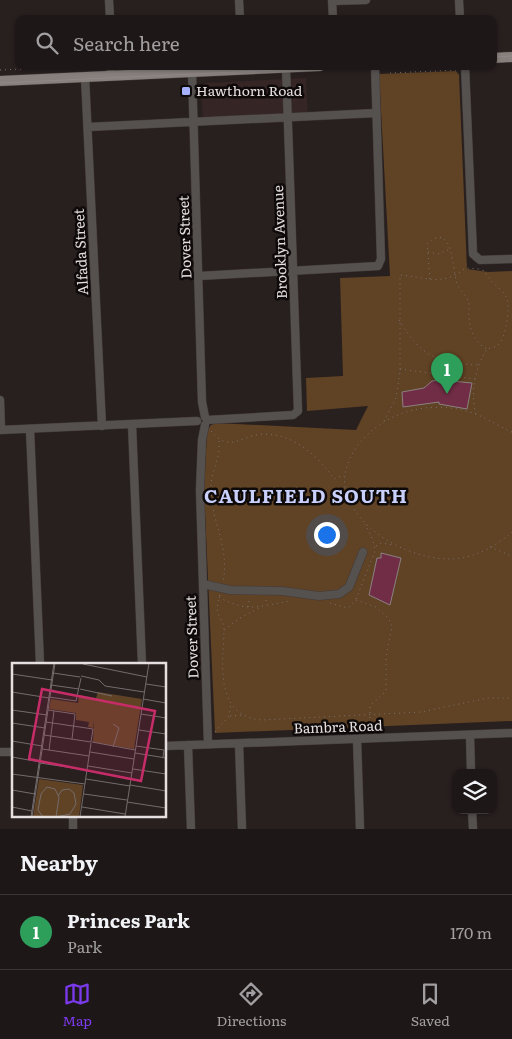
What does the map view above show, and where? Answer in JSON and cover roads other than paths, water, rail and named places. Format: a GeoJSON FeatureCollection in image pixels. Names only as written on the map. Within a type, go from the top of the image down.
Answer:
{"type":"FeatureCollection","features":[{"type":"Feature","properties":{"kind":"main road"},"geometry":{"type":"LineString","coordinates":[[497,58],[512,58]]}},
{"type":"Feature","properties":{"kind":"main road"},"geometry":{"type":"LineString","coordinates":[[0,81],[85,77],[112,71],[192,72],[217,70]]}},
{"type":"Feature","properties":{"kind":"street"},"geometry":{"type":"LineString","coordinates":[[109,0],[110,15]]}},
{"type":"Feature","properties":{"kind":"street"},"geometry":{"type":"LineString","coordinates":[[239,0],[240,15]]}},
{"type":"Feature","properties":{"kind":"street"},"geometry":{"type":"LineString","coordinates":[[333,15],[332,1],[366,0]]}},
{"type":"Feature","properties":{"kind":"street"},"geometry":{"type":"LineString","coordinates":[[459,0],[460,15]]}},
{"type":"Feature","properties":{"kind":"street","name":"Brooklyn Avenue"},"geometry":{"type":"LineString","coordinates":[[204,422],[296,414],[299,404],[286,70]]}},
{"type":"Feature","properties":{"kind":"street"},"geometry":{"type":"LineString","coordinates":[[199,276],[378,266],[381,259],[375,70]]}},
{"type":"Feature","properties":{"kind":"street"},"geometry":{"type":"LineString","coordinates":[[465,70],[472,250],[478,259],[512,259]]}},
{"type":"Feature","properties":{"kind":"street","name":"Dover Street"},"geometry":{"type":"LineString","coordinates":[[192,72],[204,422],[200,490],[208,744]]}},
{"type":"Feature","properties":{"kind":"street","name":"Alfada Street"},"geometry":{"type":"LineString","coordinates":[[85,77],[102,426]]}},
{"type":"Feature","properties":{"kind":"street"},"geometry":{"type":"LineString","coordinates":[[88,127],[376,113]]}},
{"type":"Feature","properties":{"kind":"street"},"geometry":{"type":"LineString","coordinates":[[0,400],[1,430],[204,422]]}},
{"type":"Feature","properties":{"kind":"street"},"geometry":{"type":"LineString","coordinates":[[132,425],[142,663]]}},
{"type":"Feature","properties":{"kind":"street"},"geometry":{"type":"LineString","coordinates":[[30,429],[40,663]]}},
{"type":"Feature","properties":{"kind":"street"},"geometry":{"type":"LineString","coordinates":[[202,584],[222,588],[282,591],[319,596],[339,594],[349,588],[363,552]]}},
{"type":"Feature","properties":{"kind":"street","name":"Bambra Road"},"geometry":{"type":"LineString","coordinates":[[166,746],[512,733]]}},
{"type":"Feature","properties":{"kind":"street"},"geometry":{"type":"LineString","coordinates":[[470,735],[471,769]]}},
{"type":"Feature","properties":{"kind":"street"},"geometry":{"type":"LineString","coordinates":[[356,739],[360,829]]}},
{"type":"Feature","properties":{"kind":"street"},"geometry":{"type":"LineString","coordinates":[[239,744],[242,829]]}},
{"type":"Feature","properties":{"kind":"street"},"geometry":{"type":"LineString","coordinates":[[188,745],[191,829]]}},
{"type":"Feature","properties":{"kind":"street"},"geometry":{"type":"LineString","coordinates":[[472,814],[473,829]]}},
{"type":"Feature","properties":{"kind":"street"},"geometry":{"type":"LineString","coordinates":[[72,816],[73,829]]}},
{"type":"Feature","properties":{"kind":"tram line"},"geometry":{"type":"LineString","coordinates":[[497,57],[512,56]]}},
{"type":"Feature","properties":{"kind":"tram line"},"geometry":{"type":"LineString","coordinates":[[0,83],[278,70]]}},
{"type":"Feature","properties":{"kind":"place","name":"Hawthorn Road"},"geometry":{"type":"Point","coordinates":[186,91]}},
{"type":"Feature","properties":{"kind":"place","name":"Princes Park"},"geometry":{"type":"Point","coordinates":[447,394]}},
{"type":"Feature","properties":{"kind":"district","name":"CAULFIELD SOUTH"},"geometry":{"type":"Point","coordinates":[306,496]}}]}
